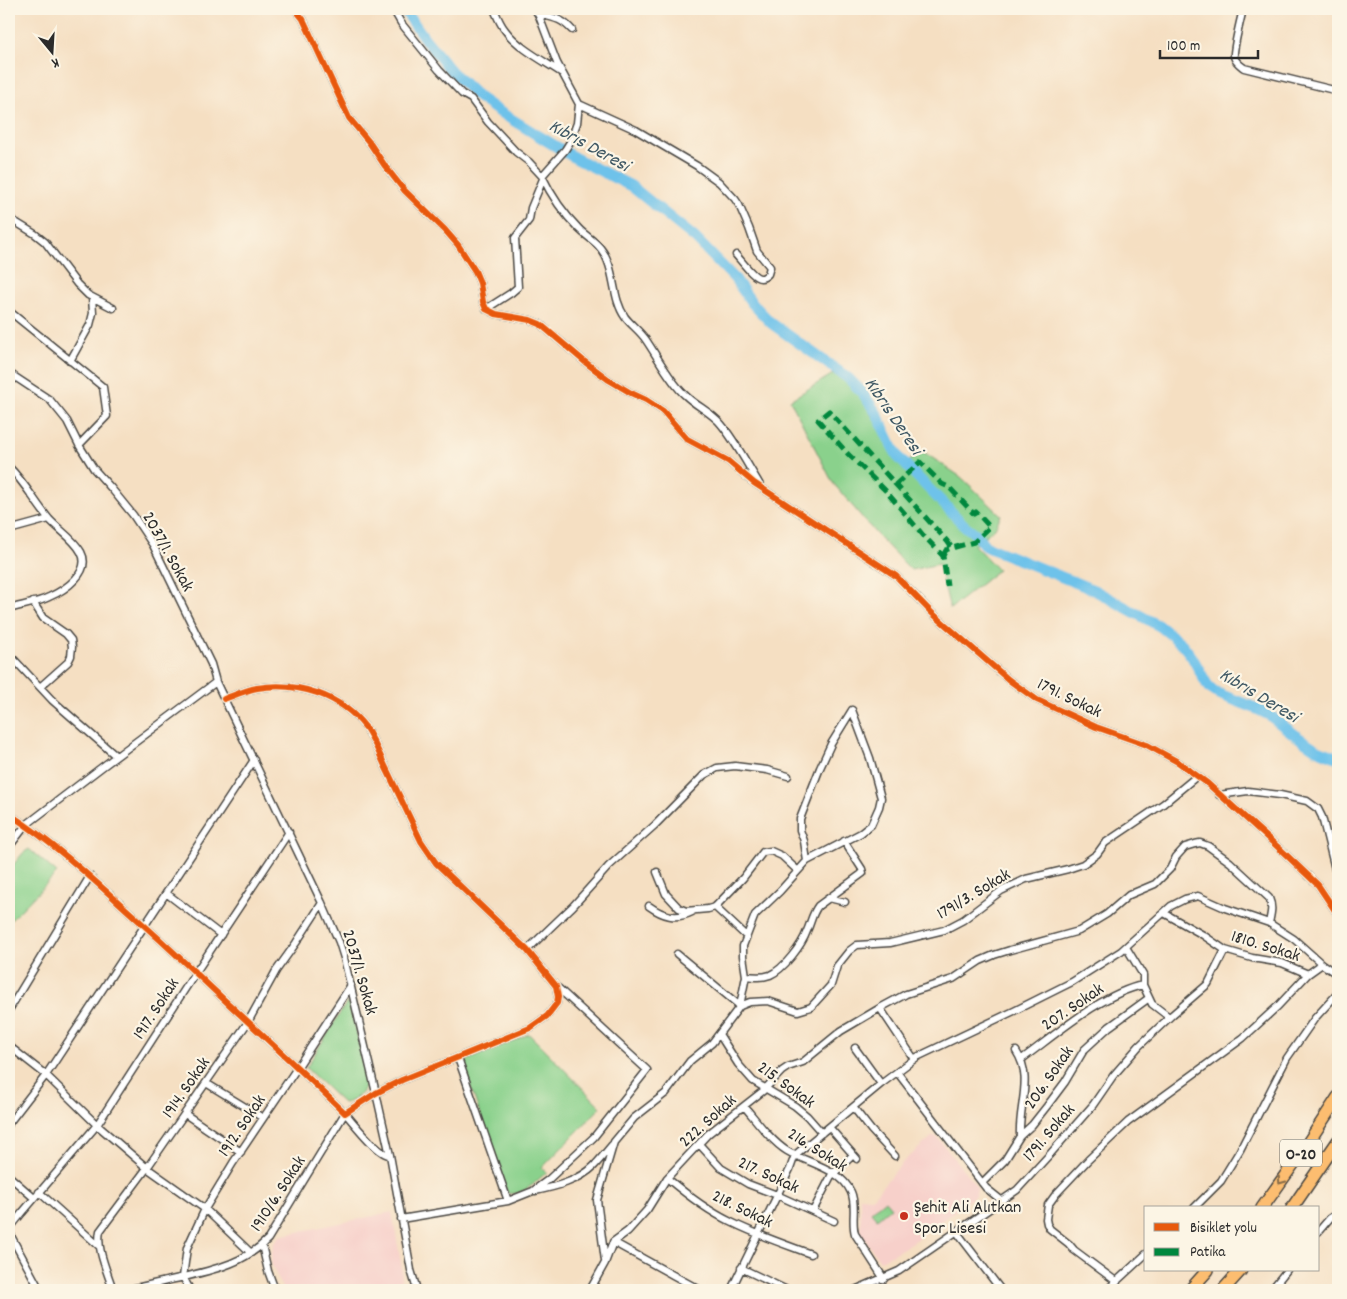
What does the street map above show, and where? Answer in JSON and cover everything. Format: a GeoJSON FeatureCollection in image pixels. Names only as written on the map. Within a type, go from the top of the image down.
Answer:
{"type":"FeatureCollection","features":[{"type":"Feature","properties":{"kind":"highway","name":"O-20"},"geometry":{"type":"LineString","coordinates":[[1263,1206],[1338,1097]]}},
{"type":"Feature","properties":{"kind":"highway","name":"O-20"},"geometry":{"type":"LineString","coordinates":[[1293,1206],[1338,1141]]}},
{"type":"Feature","properties":{"kind":"highway"},"geometry":{"type":"LineString","coordinates":[[1190,1290],[1206,1272]]}},
{"type":"Feature","properties":{"kind":"highway"},"geometry":{"type":"LineString","coordinates":[[1223,1290],[1239,1272]]}},
{"type":"Feature","properties":{"kind":"street"},"geometry":{"type":"LineString","coordinates":[[295,9],[303,19],[349,118],[404,190],[458,245],[475,271],[486,309],[518,288],[515,238],[529,220],[531,208],[542,177],[570,142],[577,123],[579,104],[557,63],[542,13]]}},
{"type":"Feature","properties":{"kind":"street"},"geometry":{"type":"LineString","coordinates":[[393,9],[401,23],[439,70],[462,94],[471,100],[488,122],[516,152],[529,162],[542,177],[568,217],[602,250],[625,317],[644,337],[685,396],[704,408],[720,423],[760,486]]}},
{"type":"Feature","properties":{"kind":"street"},"geometry":{"type":"LineString","coordinates":[[494,9],[502,27],[509,35],[563,74]]}},
{"type":"Feature","properties":{"kind":"street"},"geometry":{"type":"LineString","coordinates":[[536,9],[560,19],[572,30]]}},
{"type":"Feature","properties":{"kind":"street"},"geometry":{"type":"LineString","coordinates":[[1242,9],[1234,53],[1235,61],[1244,68],[1338,91],[1336,108],[1338,124]]}},
{"type":"Feature","properties":{"kind":"street"},"geometry":{"type":"LineString","coordinates":[[579,104],[636,130],[697,166],[719,182],[739,206],[755,247],[770,267],[768,274],[763,278],[758,278],[736,255]]}},
{"type":"Feature","properties":{"kind":"street"},"geometry":{"type":"LineString","coordinates":[[9,218],[45,242],[77,284],[88,295],[113,308]]}},
{"type":"Feature","properties":{"kind":"street"},"geometry":{"type":"LineString","coordinates":[[70,361],[90,326],[92,297]]}},
{"type":"Feature","properties":{"kind":"street","name":"1791. Sokak"},"geometry":{"type":"LineString","coordinates":[[486,309],[496,314],[530,320],[540,324],[609,380],[663,411],[687,439],[728,461],[750,480],[896,576],[939,618],[1009,680],[1037,700],[1096,727],[1147,745],[1178,762],[1219,795],[1318,885],[1338,915]]}},
{"type":"Feature","properties":{"kind":"street"},"geometry":{"type":"LineString","coordinates":[[9,311],[103,387],[107,416],[79,445]]}},
{"type":"Feature","properties":{"kind":"street","name":"2037/1. Sokak"},"geometry":{"type":"LineString","coordinates":[[9,373],[50,400],[67,421],[94,469],[133,515],[153,545],[211,664],[216,682],[322,903],[339,942],[351,985],[390,1155],[412,1277],[417,1290]]}},
{"type":"Feature","properties":{"kind":"street"},"geometry":{"type":"LineString","coordinates":[[9,468],[20,478],[49,518],[82,553],[84,564],[81,572],[67,586],[48,598],[9,609]]}},
{"type":"Feature","properties":{"kind":"street"},"geometry":{"type":"LineString","coordinates":[[9,530],[49,518]]}},
{"type":"Feature","properties":{"kind":"street"},"geometry":{"type":"LineString","coordinates":[[33,602],[43,618],[66,634],[71,640],[72,647],[72,656],[68,662],[40,687]]}},
{"type":"Feature","properties":{"kind":"street"},"geometry":{"type":"LineString","coordinates":[[9,654],[52,700],[116,756]]}},
{"type":"Feature","properties":{"kind":"street"},"geometry":{"type":"LineString","coordinates":[[9,847],[26,825],[216,682]]}},
{"type":"Feature","properties":{"kind":"street"},"geometry":{"type":"LineString","coordinates":[[224,699],[257,688],[286,686],[311,691],[332,699],[343,706],[356,718],[372,738],[421,841],[436,863],[528,950],[556,986],[647,1070],[594,1137],[555,1174],[533,1191]]}},
{"type":"Feature","properties":{"kind":"street"},"geometry":{"type":"LineString","coordinates":[[401,1219],[508,1201],[533,1191],[553,1187],[578,1176],[593,1167],[634,1118],[666,1093],[690,1061],[712,1043],[740,1006],[746,976],[743,946],[755,915],[807,861],[861,833],[871,825],[879,807],[881,798],[870,758],[852,710],[831,744],[800,819],[800,830],[807,861]]}},
{"type":"Feature","properties":{"kind":"street"},"geometry":{"type":"LineString","coordinates":[[9,1123],[46,1075],[254,760]]}},
{"type":"Feature","properties":{"kind":"street"},"geometry":{"type":"LineString","coordinates":[[528,950],[573,906],[609,866],[655,825],[704,775],[717,768],[735,766],[767,770],[788,776]]}},
{"type":"Feature","properties":{"kind":"street","name":"1791/3. Sokak"},"geometry":{"type":"LineString","coordinates":[[740,1006],[750,1002],[768,1001],[798,1011],[811,1007],[831,985],[837,966],[848,951],[857,945],[890,943],[944,930],[963,920],[1001,891],[1026,879],[1083,864],[1097,854],[1105,843],[1163,804],[1197,776]]}},
{"type":"Feature","properties":{"kind":"street"},"geometry":{"type":"LineString","coordinates":[[1219,795],[1248,791],[1307,801],[1318,809],[1322,817],[1338,881]]}},
{"type":"Feature","properties":{"kind":"street"},"geometry":{"type":"LineString","coordinates":[[9,814],[26,825],[90,876],[196,972],[345,1113],[376,1148],[385,1155],[390,1155]]}},
{"type":"Feature","properties":{"kind":"street","name":"1917. Sokak"},"geometry":{"type":"LineString","coordinates":[[9,1228],[97,1125],[289,832]]}},
{"type":"Feature","properties":{"kind":"street"},"geometry":{"type":"LineString","coordinates":[[746,976],[763,977],[771,974],[783,965],[801,945],[808,931],[813,913],[818,906],[863,873],[844,841]]}},
{"type":"Feature","properties":{"kind":"street"},"geometry":{"type":"LineString","coordinates":[[914,1059],[880,1008],[906,994],[953,979],[987,958],[1079,931],[1107,914],[1129,895],[1155,884],[1170,868],[1176,857],[1185,847],[1200,843],[1208,846],[1230,862],[1269,898],[1272,908],[1269,922]]}},
{"type":"Feature","properties":{"kind":"street"},"geometry":{"type":"LineString","coordinates":[[649,906],[668,916],[683,917],[715,906],[743,878],[763,852],[771,850],[782,856],[797,870]]}},
{"type":"Feature","properties":{"kind":"street"},"geometry":{"type":"LineString","coordinates":[[657,872],[666,894],[679,908],[686,911],[696,911]]}},
{"type":"Feature","properties":{"kind":"street"},"geometry":{"type":"LineString","coordinates":[[9,1010],[90,876]]}},
{"type":"Feature","properties":{"kind":"street"},"geometry":{"type":"LineString","coordinates":[[166,893],[220,935]]}},
{"type":"Feature","properties":{"kind":"street"},"geometry":{"type":"LineString","coordinates":[[731,1290],[796,1155],[828,1127],[914,1059],[1072,982],[1126,948],[1171,906],[1185,899],[1198,896],[1224,908],[1269,922],[1294,939],[1322,964],[1338,975]]}},
{"type":"Feature","properties":{"kind":"street"},"geometry":{"type":"LineString","coordinates":[[829,898],[845,902]]}},
{"type":"Feature","properties":{"kind":"street","name":"1914. Sokak"},"geometry":{"type":"LineString","coordinates":[[99,1246],[98,1237],[100,1231],[147,1168],[248,1022],[276,971],[322,903]]}},
{"type":"Feature","properties":{"kind":"street"},"geometry":{"type":"LineString","coordinates":[[715,906],[746,936]]}},
{"type":"Feature","properties":{"kind":"street","name":"1810. Sokak"},"geometry":{"type":"LineString","coordinates":[[1164,913],[1225,950],[1252,958],[1282,963],[1308,974]]}},
{"type":"Feature","properties":{"kind":"street"},"geometry":{"type":"LineString","coordinates":[[1126,948],[1143,976],[1143,985],[1152,1004],[1169,1017]]}},
{"type":"Feature","properties":{"kind":"street","name":"1791. Sokak"},"geometry":{"type":"LineString","coordinates":[[855,1290],[899,1272],[1017,1190],[1093,1104],[1113,1076],[1139,1046],[1169,1017],[1208,984],[1225,950]]}},
{"type":"Feature","properties":{"kind":"street"},"geometry":{"type":"LineString","coordinates":[[677,954],[740,1006]]}},
{"type":"Feature","properties":{"kind":"street"},"geometry":{"type":"LineString","coordinates":[[1117,1282],[1074,1250],[1050,1229],[1046,1219],[1048,1204],[1088,1160],[1128,1122],[1243,1038],[1278,1006],[1308,974],[1322,964]]}},
{"type":"Feature","properties":{"kind":"street","name":"1912. Sokak"},"geometry":{"type":"LineString","coordinates":[[183,1277],[187,1248],[205,1209],[351,985]]}},
{"type":"Feature","properties":{"kind":"street","name":"207. Sokak"},"geometry":{"type":"LineString","coordinates":[[1022,1059],[1093,1008],[1115,995],[1143,985]]}},
{"type":"Feature","properties":{"kind":"street"},"geometry":{"type":"LineString","coordinates":[[345,1113],[376,1093],[402,1080],[458,1058],[539,1022],[547,1016],[557,1003],[556,986]]}},
{"type":"Feature","properties":{"kind":"street"},"geometry":{"type":"LineString","coordinates":[[1196,1206],[1221,1181],[1240,1150],[1287,1058],[1314,1018],[1338,993]]}},
{"type":"Feature","properties":{"kind":"street","name":"206. Sokak"},"geometry":{"type":"LineString","coordinates":[[982,1183],[1005,1160],[1020,1136],[1032,1126],[1048,1106],[1084,1050],[1109,1027],[1149,998]]}},
{"type":"Feature","properties":{"kind":"street","name":"222. Sokak"},"geometry":{"type":"LineString","coordinates":[[613,1242],[628,1231],[647,1210],[667,1178],[708,1134],[744,1106],[782,1071],[803,1062],[841,1031],[880,1008]]}},
{"type":"Feature","properties":{"kind":"street","name":"215. Sokak"},"geometry":{"type":"LineString","coordinates":[[719,1034],[753,1081],[795,1106],[822,1133]]}},
{"type":"Feature","properties":{"kind":"street"},"geometry":{"type":"LineString","coordinates":[[9,1046],[46,1075],[97,1125],[147,1168],[205,1209],[251,1253]]}},
{"type":"Feature","properties":{"kind":"street"},"geometry":{"type":"LineString","coordinates":[[855,1048],[881,1084]]}},
{"type":"Feature","properties":{"kind":"street"},"geometry":{"type":"LineString","coordinates":[[1016,1051],[1022,1059],[1025,1089],[1020,1118],[1020,1136]]}},
{"type":"Feature","properties":{"kind":"street"},"geometry":{"type":"LineString","coordinates":[[458,1058],[508,1201]]}},
{"type":"Feature","properties":{"kind":"street"},"geometry":{"type":"LineString","coordinates":[[897,1072],[986,1188],[1001,1200]]}},
{"type":"Feature","properties":{"kind":"street"},"geometry":{"type":"LineString","coordinates":[[206,1083],[263,1118]]}},
{"type":"Feature","properties":{"kind":"street","name":"216. Sokak"},"geometry":{"type":"LineString","coordinates":[[744,1106],[769,1135],[786,1150],[833,1173],[844,1183],[853,1198],[854,1229],[858,1239],[884,1279]]}},
{"type":"Feature","properties":{"kind":"street"},"geometry":{"type":"LineString","coordinates":[[853,1107],[895,1156]]}},
{"type":"Feature","properties":{"kind":"street","name":"1910/6. Sokak"},"geometry":{"type":"LineString","coordinates":[[128,1290],[231,1264],[251,1253],[268,1238],[345,1113]]}},
{"type":"Feature","properties":{"kind":"street"},"geometry":{"type":"LineString","coordinates":[[185,1114],[241,1152]]}},
{"type":"Feature","properties":{"kind":"street"},"geometry":{"type":"LineString","coordinates":[[813,1211],[833,1173],[855,1157],[828,1127]]}},
{"type":"Feature","properties":{"kind":"street"},"geometry":{"type":"LineString","coordinates":[[606,1262],[597,1200],[614,1142]]}},
{"type":"Feature","properties":{"kind":"street","name":"217. Sokak"},"geometry":{"type":"LineString","coordinates":[[700,1144],[721,1168],[748,1184],[834,1221]]}},
{"type":"Feature","properties":{"kind":"street"},"geometry":{"type":"LineString","coordinates":[[9,1176],[34,1198]]}},
{"type":"Feature","properties":{"kind":"street","name":"218. Sokak"},"geometry":{"type":"LineString","coordinates":[[667,1178],[685,1194],[731,1222],[811,1254]]}},
{"type":"Feature","properties":{"kind":"street"},"geometry":{"type":"LineString","coordinates":[[39,1192],[99,1246],[113,1290]]}},
{"type":"Feature","properties":{"kind":"street"},"geometry":{"type":"LineString","coordinates":[[1320,1230],[1330,1218],[1338,1213]]}},
{"type":"Feature","properties":{"kind":"street"},"geometry":{"type":"LineString","coordinates":[[9,1228],[12,1238],[40,1290]]}},
{"type":"Feature","properties":{"kind":"street"},"geometry":{"type":"LineString","coordinates":[[956,1231],[1001,1290]]}},
{"type":"Feature","properties":{"kind":"street"},"geometry":{"type":"LineString","coordinates":[[590,1290],[606,1262],[613,1242],[700,1290]]}},
{"type":"Feature","properties":{"kind":"street"},"geometry":{"type":"LineString","coordinates":[[262,1244],[268,1271],[275,1290]]}},
{"type":"Feature","properties":{"kind":"street"},"geometry":{"type":"LineString","coordinates":[[1107,1290],[1144,1256]]}},
{"type":"Feature","properties":{"kind":"street"},"geometry":{"type":"LineString","coordinates":[[742,1268],[787,1290]]}},
{"type":"Feature","properties":{"kind":"street"},"geometry":{"type":"LineString","coordinates":[[1271,1290],[1285,1272]]}},
{"type":"Feature","properties":{"kind":"street"},"geometry":{"type":"LineString","coordinates":[[183,1277],[190,1290]]}},
{"type":"Feature","properties":{"kind":"shaded area","name":"Şehit Ali Alıtkan Spor Lisesi"},"geometry":{"type":"Polygon","coordinates":[[[933,1136],[937,1137],[977,1187],[976,1195],[909,1245],[880,1261],[861,1234],[860,1197],[872,1198],[904,1161],[933,1136]]]}},
{"type":"Feature","properties":{"kind":"shaded area"},"geometry":{"type":"Polygon","coordinates":[[[392,1212],[402,1269],[401,1290],[283,1290],[271,1263],[273,1245],[279,1236],[392,1212]]]}},
{"type":"Feature","properties":{"kind":"green space"},"geometry":{"type":"Polygon","coordinates":[[[833,374],[854,386],[902,466],[922,451],[961,477],[1001,515],[995,528],[974,545],[998,570],[950,609],[939,564],[911,570],[877,535],[833,483],[790,400],[833,374]]]}},
{"type":"Feature","properties":{"kind":"green space"},"geometry":{"type":"Polygon","coordinates":[[[29,849],[57,873],[9,922],[9,870],[23,853],[29,849]]]}},
{"type":"Feature","properties":{"kind":"green space"},"geometry":{"type":"Polygon","coordinates":[[[347,1002],[360,1045],[365,1084],[360,1095],[343,1103],[306,1068],[347,1002]]]}},
{"type":"Feature","properties":{"kind":"green space"},"geometry":{"type":"Polygon","coordinates":[[[529,1034],[601,1107],[542,1168],[547,1172],[534,1184],[513,1194],[507,1193],[462,1062],[529,1034]]]}},
{"type":"Feature","properties":{"kind":"green space"},"geometry":{"type":"Polygon","coordinates":[[[885,1200],[891,1207],[877,1219],[871,1212],[885,1200]]]}},
{"type":"Feature","properties":{"kind":"waterway","name":"Kıbrıs Deresi"},"geometry":{"type":"LineString","coordinates":[[404,9],[451,71],[478,97],[575,158],[631,186],[695,238],[735,279],[752,303],[771,323],[848,378],[862,392],[877,414],[899,458],[965,526],[977,535],[985,546],[1094,590],[1161,627],[1182,644],[1192,657],[1209,688],[1269,715],[1316,749],[1338,758]]}},
{"type":"Feature","properties":{"kind":"marked path"},"geometry":{"type":"LineString","coordinates":[[943,556],[946,550],[952,548],[947,541],[829,411],[818,420],[848,454],[885,490],[943,556],[947,586]]}},
{"type":"Feature","properties":{"kind":"marked path"},"geometry":{"type":"LineString","coordinates":[[895,485],[920,462],[990,527],[974,542],[952,548]]}},
{"type":"Feature","properties":{"kind":"cycle path"},"geometry":{"type":"LineString","coordinates":[[295,9],[303,19],[349,118],[404,190],[458,245],[475,271],[486,309],[496,314],[530,320],[540,324],[609,380],[663,411],[687,439],[728,461],[754,483],[896,576],[932,613],[1009,680],[1037,700],[1096,727],[1147,745],[1178,762],[1207,783],[1318,885],[1338,915]]}},
{"type":"Feature","properties":{"kind":"cycle path"},"geometry":{"type":"LineString","coordinates":[[9,814],[63,854],[168,947],[345,1113],[376,1093],[402,1080],[530,1028],[547,1016],[557,1003],[556,986],[527,950],[436,863],[421,841],[366,728],[356,717],[331,699],[302,689],[272,686],[245,691],[224,699]]}},
{"type":"Feature","properties":{"kind":"place","name":"Şehit Ali Alıtkan Spor Lisesi"},"geometry":{"type":"Point","coordinates":[904,1216]}}]}
